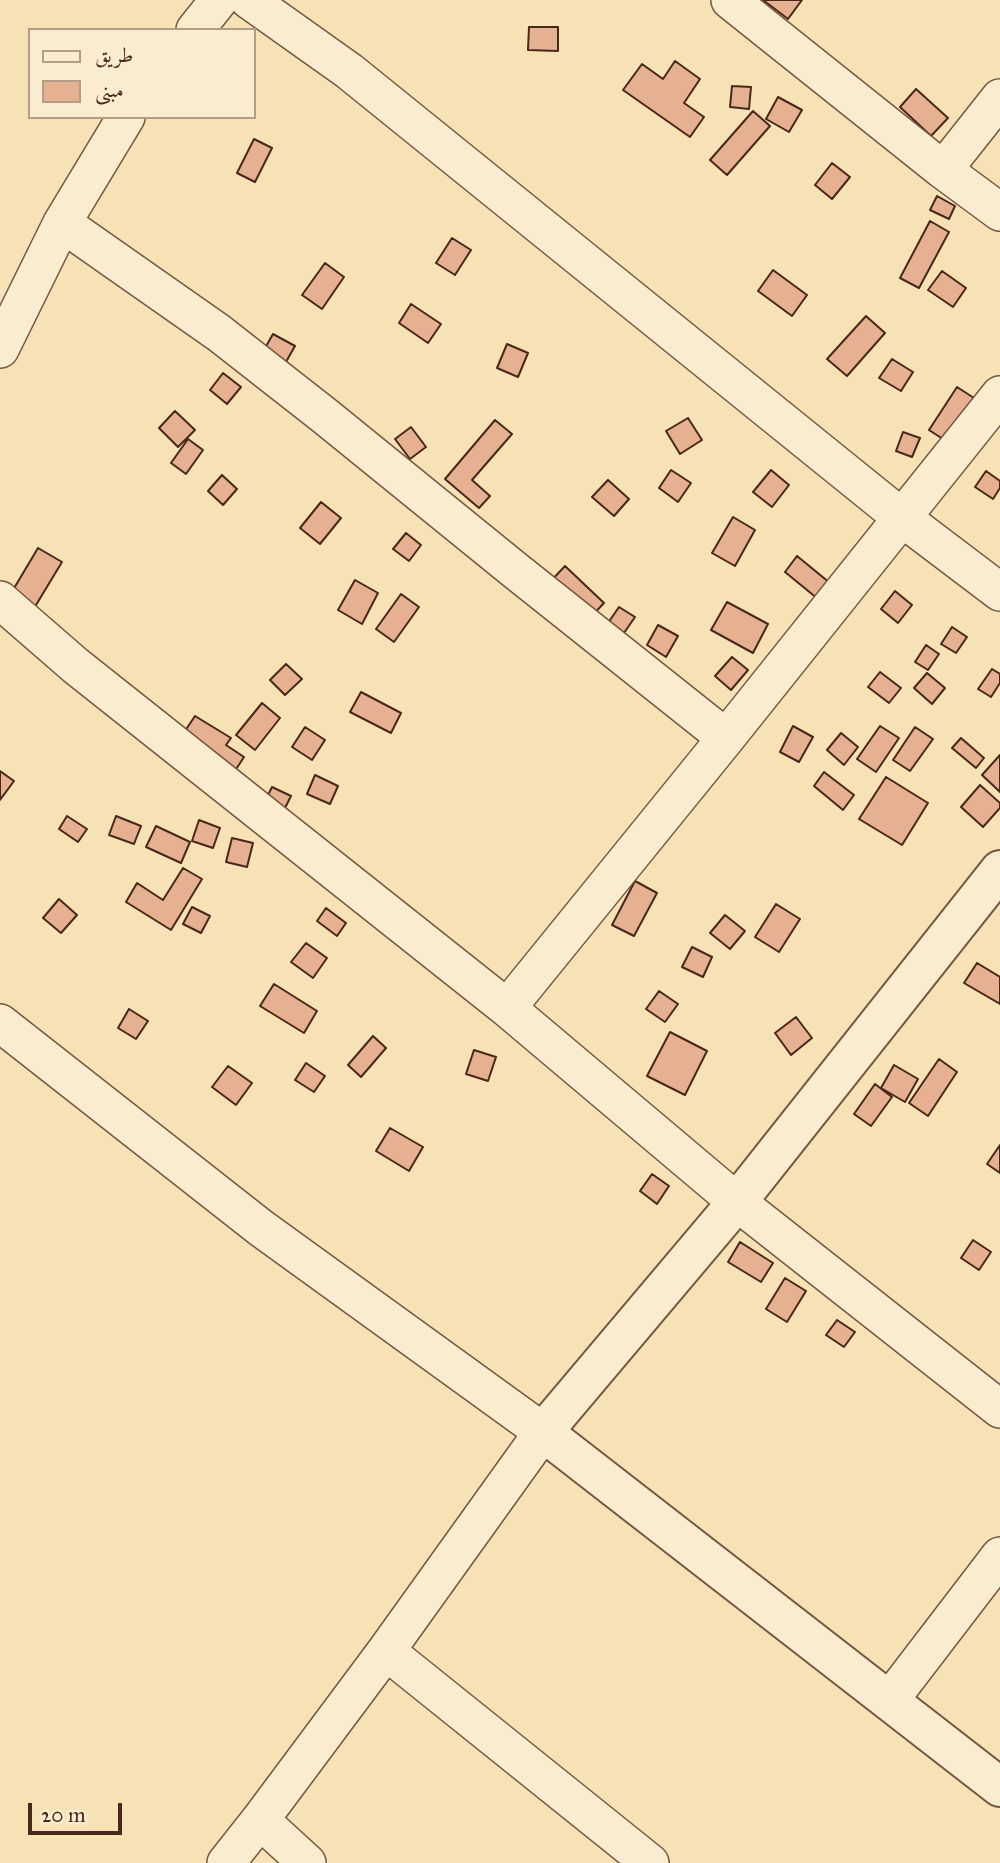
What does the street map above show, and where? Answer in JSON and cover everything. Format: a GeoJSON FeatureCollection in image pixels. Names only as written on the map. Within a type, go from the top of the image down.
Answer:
{"type":"FeatureCollection","features":[{"type":"Feature","properties":{"kind":"street"},"geometry":{"type":"LineString","coordinates":[[197,28],[219,0]]}},
{"type":"Feature","properties":{"kind":"street"},"geometry":{"type":"LineString","coordinates":[[249,0],[349,71],[901,517],[1000,592]]}},
{"type":"Feature","properties":{"kind":"street"},"geometry":{"type":"LineString","coordinates":[[730,0],[943,170],[1000,212]]}},
{"type":"Feature","properties":{"kind":"street"},"geometry":{"type":"LineString","coordinates":[[943,170],[1000,98]]}},
{"type":"Feature","properties":{"kind":"street"},"geometry":{"type":"LineString","coordinates":[[0,349],[62,223],[125,119]]}},
{"type":"Feature","properties":{"kind":"street"},"geometry":{"type":"LineString","coordinates":[[62,223],[241,349],[726,738]]}},
{"type":"Feature","properties":{"kind":"street"},"geometry":{"type":"LineString","coordinates":[[507,1008],[1000,395]]}},
{"type":"Feature","properties":{"kind":"street"},"geometry":{"type":"LineString","coordinates":[[0,600],[76,666],[507,1008],[737,1202],[994,1392]]}},
{"type":"Feature","properties":{"kind":"street"},"geometry":{"type":"LineString","coordinates":[[226,1863],[386,1651],[543,1432],[737,1202],[1000,870]]}},
{"type":"Feature","properties":{"kind":"street"},"geometry":{"type":"LineString","coordinates":[[0,1023],[261,1228],[543,1432],[1000,1787]]}},
{"type":"Feature","properties":{"kind":"street"},"geometry":{"type":"LineString","coordinates":[[889,1701],[1000,1556]]}},
{"type":"Feature","properties":{"kind":"street"},"geometry":{"type":"LineString","coordinates":[[386,1651],[650,1863]]}},
{"type":"Feature","properties":{"kind":"street"},"geometry":{"type":"LineString","coordinates":[[260,1820],[307,1863]]}},
{"type":"Feature","properties":{"kind":"building"},"geometry":{"type":"Polygon","coordinates":[[[763,0],[802,0],[788,19],[763,0]]]}},
{"type":"Feature","properties":{"kind":"building"},"geometry":{"type":"Polygon","coordinates":[[[529,27],[558,27],[558,51],[528,50],[529,27]]]}},
{"type":"Feature","properties":{"kind":"building"},"geometry":{"type":"Polygon","coordinates":[[[675,61],[700,79],[684,103],[704,117],[690,137],[623,90],[642,64],[663,79],[675,61]]]}},
{"type":"Feature","properties":{"kind":"building"},"geometry":{"type":"Polygon","coordinates":[[[732,86],[751,87],[749,109],[730,107],[732,86]]]}},
{"type":"Feature","properties":{"kind":"building"},"geometry":{"type":"Polygon","coordinates":[[[916,89],[948,118],[931,136],[900,107],[916,89]]]}},
{"type":"Feature","properties":{"kind":"building"},"geometry":{"type":"Polygon","coordinates":[[[778,97],[802,110],[789,132],[766,119],[778,97]]]}},
{"type":"Feature","properties":{"kind":"building"},"geometry":{"type":"Polygon","coordinates":[[[753,111],[770,126],[727,175],[710,160],[753,111]]]}},
{"type":"Feature","properties":{"kind":"building"},"geometry":{"type":"Polygon","coordinates":[[[254,139],[272,148],[255,182],[237,173],[254,139]]]}},
{"type":"Feature","properties":{"kind":"building"},"geometry":{"type":"Polygon","coordinates":[[[832,163],[850,177],[832,199],[815,185],[832,163]]]}},
{"type":"Feature","properties":{"kind":"building"},"geometry":{"type":"Polygon","coordinates":[[[937,196],[955,206],[949,219],[930,210],[937,196]]]}},
{"type":"Feature","properties":{"kind":"building"},"geometry":{"type":"Polygon","coordinates":[[[930,221],[949,232],[919,288],[900,278],[930,221]]]}},
{"type":"Feature","properties":{"kind":"building"},"geometry":{"type":"Polygon","coordinates":[[[452,238],[471,250],[455,275],[436,263],[452,238]]]}},
{"type":"Feature","properties":{"kind":"building"},"geometry":{"type":"Polygon","coordinates":[[[325,263],[344,277],[322,309],[302,295],[325,263]]]}},
{"type":"Feature","properties":{"kind":"building"},"geometry":{"type":"Polygon","coordinates":[[[773,270],[807,295],[792,316],[758,291],[773,270]]]}},
{"type":"Feature","properties":{"kind":"building"},"geometry":{"type":"Polygon","coordinates":[[[942,271],[966,288],[953,307],[928,290],[942,271]]]}},
{"type":"Feature","properties":{"kind":"building"},"geometry":{"type":"Polygon","coordinates":[[[411,304],[441,324],[428,343],[399,323],[411,304]]]}},
{"type":"Feature","properties":{"kind":"building"},"geometry":{"type":"Polygon","coordinates":[[[866,316],[885,333],[847,376],[827,359],[866,316]]]}},
{"type":"Feature","properties":{"kind":"building"},"geometry":{"type":"Polygon","coordinates":[[[273,334],[295,346],[282,369],[260,357],[273,334]]]}},
{"type":"Feature","properties":{"kind":"building"},"geometry":{"type":"Polygon","coordinates":[[[507,344],[528,353],[518,377],[497,368],[507,344]]]}},
{"type":"Feature","properties":{"kind":"building"},"geometry":{"type":"Polygon","coordinates":[[[892,359],[913,372],[901,391],[879,378],[892,359]]]}},
{"type":"Feature","properties":{"kind":"building"},"geometry":{"type":"Polygon","coordinates":[[[223,373],[241,387],[227,404],[210,390],[223,373]]]}},
{"type":"Feature","properties":{"kind":"building"},"geometry":{"type":"Polygon","coordinates":[[[957,387],[974,398],[946,441],[929,430],[957,387]]]}},
{"type":"Feature","properties":{"kind":"building"},"geometry":{"type":"Polygon","coordinates":[[[175,411],[195,430],[178,447],[159,428],[175,411]]]}},
{"type":"Feature","properties":{"kind":"building"},"geometry":{"type":"Polygon","coordinates":[[[688,418],[702,440],[680,454],[666,431],[688,418]]]}},
{"type":"Feature","properties":{"kind":"building"},"geometry":{"type":"Polygon","coordinates":[[[495,420],[512,434],[472,480],[490,496],[479,508],[445,479],[495,420]]]}},
{"type":"Feature","properties":{"kind":"building"},"geometry":{"type":"Polygon","coordinates":[[[411,427],[426,447],[410,459],[395,439],[411,427]]]}},
{"type":"Feature","properties":{"kind":"building"},"geometry":{"type":"Polygon","coordinates":[[[903,432],[920,438],[912,457],[896,451],[903,432]]]}},
{"type":"Feature","properties":{"kind":"building"},"geometry":{"type":"Polygon","coordinates":[[[188,439],[203,450],[186,474],[171,463],[188,439]]]}},
{"type":"Feature","properties":{"kind":"building"},"geometry":{"type":"Polygon","coordinates":[[[671,470],[691,483],[678,502],[659,488],[671,470]]]}},
{"type":"Feature","properties":{"kind":"building"},"geometry":{"type":"Polygon","coordinates":[[[771,470],[789,485],[772,507],[753,492],[771,470]]]}},
{"type":"Feature","properties":{"kind":"building"},"geometry":{"type":"Polygon","coordinates":[[[986,471],[1000,481],[1000,488],[993,499],[975,487],[986,471]]]}},
{"type":"Feature","properties":{"kind":"building"},"geometry":{"type":"Polygon","coordinates":[[[222,475],[237,489],[223,505],[208,491],[222,475]]]}},
{"type":"Feature","properties":{"kind":"building"},"geometry":{"type":"Polygon","coordinates":[[[608,480],[629,499],[614,516],[592,497],[608,480]]]}},
{"type":"Feature","properties":{"kind":"building"},"geometry":{"type":"Polygon","coordinates":[[[321,502],[341,518],[320,544],[300,528],[321,502]]]}},
{"type":"Feature","properties":{"kind":"building"},"geometry":{"type":"Polygon","coordinates":[[[733,517],[755,530],[735,566],[712,553],[733,517]]]}},
{"type":"Feature","properties":{"kind":"building"},"geometry":{"type":"Polygon","coordinates":[[[406,533],[421,545],[409,561],[393,549],[406,533]]]}},
{"type":"Feature","properties":{"kind":"building"},"geometry":{"type":"Polygon","coordinates":[[[38,548],[62,562],[33,610],[10,595],[38,548]]]}},
{"type":"Feature","properties":{"kind":"building"},"geometry":{"type":"Polygon","coordinates":[[[797,556],[830,583],[818,599],[785,572],[797,556]]]}},
{"type":"Feature","properties":{"kind":"building"},"geometry":{"type":"Polygon","coordinates":[[[565,566],[604,603],[589,619],[550,582],[565,566]]]}},
{"type":"Feature","properties":{"kind":"building"},"geometry":{"type":"Polygon","coordinates":[[[355,580],[378,593],[362,624],[338,610],[355,580]]]}},
{"type":"Feature","properties":{"kind":"building"},"geometry":{"type":"Polygon","coordinates":[[[895,591],[912,605],[898,623],[881,609],[895,591]]]}},
{"type":"Feature","properties":{"kind":"building"},"geometry":{"type":"Polygon","coordinates":[[[401,594],[419,607],[394,642],[376,629],[401,594]]]}},
{"type":"Feature","properties":{"kind":"building"},"geometry":{"type":"Polygon","coordinates":[[[727,602],[768,624],[753,653],[711,630],[727,602]]]}},
{"type":"Feature","properties":{"kind":"building"},"geometry":{"type":"Polygon","coordinates":[[[619,607],[635,617],[624,633],[608,623],[619,607]]]}},
{"type":"Feature","properties":{"kind":"building"},"geometry":{"type":"Polygon","coordinates":[[[658,625],[678,636],[666,657],[647,645],[658,625]]]}},
{"type":"Feature","properties":{"kind":"building"},"geometry":{"type":"Polygon","coordinates":[[[952,627],[967,637],[956,653],[941,644],[952,627]]]}},
{"type":"Feature","properties":{"kind":"building"},"geometry":{"type":"Polygon","coordinates":[[[926,645],[939,654],[928,670],[915,662],[926,645]]]}},
{"type":"Feature","properties":{"kind":"building"},"geometry":{"type":"Polygon","coordinates":[[[732,657],[748,670],[731,690],[715,676],[732,657]]]}},
{"type":"Feature","properties":{"kind":"building"},"geometry":{"type":"Polygon","coordinates":[[[286,664],[302,679],[285,695],[270,680],[286,664]]]}},
{"type":"Feature","properties":{"kind":"building"},"geometry":{"type":"Polygon","coordinates":[[[992,669],[1000,674],[1000,683],[991,697],[978,689],[992,669]]]}},
{"type":"Feature","properties":{"kind":"building"},"geometry":{"type":"Polygon","coordinates":[[[880,672],[901,688],[889,703],[868,687],[880,672]]]}},
{"type":"Feature","properties":{"kind":"building"},"geometry":{"type":"Polygon","coordinates":[[[927,673],[945,688],[932,704],[914,688],[927,673]]]}},
{"type":"Feature","properties":{"kind":"building"},"geometry":{"type":"Polygon","coordinates":[[[361,692],[401,713],[391,733],[350,712],[361,692]]]}},
{"type":"Feature","properties":{"kind":"building"},"geometry":{"type":"Polygon","coordinates":[[[262,703],[280,718],[255,750],[236,735],[262,703]]]}},
{"type":"Feature","properties":{"kind":"building"},"geometry":{"type":"Polygon","coordinates":[[[195,716],[231,738],[226,745],[244,757],[233,774],[179,740],[195,716]]]}},
{"type":"Feature","properties":{"kind":"building"},"geometry":{"type":"Polygon","coordinates":[[[793,726],[813,737],[799,762],[780,752],[793,726]]]}},
{"type":"Feature","properties":{"kind":"building"},"geometry":{"type":"Polygon","coordinates":[[[880,726],[899,738],[876,772],[857,759],[880,726]]]}},
{"type":"Feature","properties":{"kind":"building"},"geometry":{"type":"Polygon","coordinates":[[[305,727],[325,740],[312,760],[292,747],[305,727]]]}},
{"type":"Feature","properties":{"kind":"building"},"geometry":{"type":"Polygon","coordinates":[[[915,727],[933,739],[910,771],[893,760],[915,727]]]}},
{"type":"Feature","properties":{"kind":"building"},"geometry":{"type":"Polygon","coordinates":[[[841,733],[858,747],[844,765],[827,750],[841,733]]]}},
{"type":"Feature","properties":{"kind":"building"},"geometry":{"type":"Polygon","coordinates":[[[961,738],[984,758],[976,768],[952,748],[961,738]]]}},
{"type":"Feature","properties":{"kind":"building"},"geometry":{"type":"Polygon","coordinates":[[[1000,755],[1000,792],[982,775],[1000,755]]]}},
{"type":"Feature","properties":{"kind":"building"},"geometry":{"type":"Polygon","coordinates":[[[0,771],[14,781],[0,800],[0,771]]]}},
{"type":"Feature","properties":{"kind":"building"},"geometry":{"type":"Polygon","coordinates":[[[824,772],[854,795],[843,810],[814,786],[824,772]]]}},
{"type":"Feature","properties":{"kind":"building"},"geometry":{"type":"Polygon","coordinates":[[[315,775],[338,786],[330,804],[307,794],[315,775]]]}},
{"type":"Feature","properties":{"kind":"building"},"geometry":{"type":"Polygon","coordinates":[[[886,777],[928,803],[902,845],[859,819],[886,777]]]}},
{"type":"Feature","properties":{"kind":"building"},"geometry":{"type":"Polygon","coordinates":[[[980,785],[1000,803],[1000,808],[983,827],[961,807],[980,785]]]}},
{"type":"Feature","properties":{"kind":"building"},"geometry":{"type":"Polygon","coordinates":[[[272,787],[291,796],[281,816],[262,807],[272,787]]]}},
{"type":"Feature","properties":{"kind":"building"},"geometry":{"type":"Polygon","coordinates":[[[67,816],[87,829],[78,842],[59,829],[67,816]]]}},
{"type":"Feature","properties":{"kind":"building"},"geometry":{"type":"Polygon","coordinates":[[[116,816],[141,826],[134,844],[109,835],[116,816]]]}},
{"type":"Feature","properties":{"kind":"building"},"geometry":{"type":"Polygon","coordinates":[[[199,820],[220,828],[213,848],[192,841],[199,820]]]}},
{"type":"Feature","properties":{"kind":"building"},"geometry":{"type":"Polygon","coordinates":[[[156,826],[190,842],[181,863],[146,847],[156,826]]]}},
{"type":"Feature","properties":{"kind":"building"},"geometry":{"type":"Polygon","coordinates":[[[232,838],[253,843],[247,867],[226,862],[232,838]]]}},
{"type":"Feature","properties":{"kind":"building"},"geometry":{"type":"Polygon","coordinates":[[[183,868],[202,879],[171,930],[126,902],[137,883],[163,900],[183,868]]]}},
{"type":"Feature","properties":{"kind":"building"},"geometry":{"type":"Polygon","coordinates":[[[635,881],[657,893],[634,936],[612,925],[635,881]]]}},
{"type":"Feature","properties":{"kind":"building"},"geometry":{"type":"Polygon","coordinates":[[[59,899],[77,915],[61,933],[43,918],[59,899]]]}},
{"type":"Feature","properties":{"kind":"building"},"geometry":{"type":"Polygon","coordinates":[[[776,904],[800,919],[779,952],[755,937],[776,904]]]}},
{"type":"Feature","properties":{"kind":"building"},"geometry":{"type":"Polygon","coordinates":[[[192,907],[210,916],[201,933],[183,924],[192,907]]]}},
{"type":"Feature","properties":{"kind":"building"},"geometry":{"type":"Polygon","coordinates":[[[326,908],[346,923],[337,936],[317,921],[326,908]]]}},
{"type":"Feature","properties":{"kind":"building"},"geometry":{"type":"Polygon","coordinates":[[[725,915],[745,931],[730,949],[710,933],[725,915]]]}},
{"type":"Feature","properties":{"kind":"building"},"geometry":{"type":"Polygon","coordinates":[[[306,943],[327,958],[313,978],[291,962],[306,943]]]}},
{"type":"Feature","properties":{"kind":"building"},"geometry":{"type":"Polygon","coordinates":[[[692,947],[712,957],[703,977],[682,967],[692,947]]]}},
{"type":"Feature","properties":{"kind":"building"},"geometry":{"type":"Polygon","coordinates":[[[977,963],[1000,977],[1000,1004],[964,983],[977,963]]]}},
{"type":"Feature","properties":{"kind":"building"},"geometry":{"type":"Polygon","coordinates":[[[274,984],[317,1011],[304,1033],[260,1006],[274,984]]]}},
{"type":"Feature","properties":{"kind":"building"},"geometry":{"type":"Polygon","coordinates":[[[659,991],[678,1004],[665,1022],[646,1009],[659,991]]]}},
{"type":"Feature","properties":{"kind":"building"},"geometry":{"type":"Polygon","coordinates":[[[129,1009],[148,1021],[136,1039],[118,1028],[129,1009]]]}},
{"type":"Feature","properties":{"kind":"building"},"geometry":{"type":"Polygon","coordinates":[[[796,1017],[812,1038],[791,1055],[775,1033],[796,1017]]]}},
{"type":"Feature","properties":{"kind":"building"},"geometry":{"type":"Polygon","coordinates":[[[670,1032],[707,1051],[685,1095],[647,1076],[670,1032]]]}},
{"type":"Feature","properties":{"kind":"building"},"geometry":{"type":"Polygon","coordinates":[[[373,1036],[386,1048],[361,1077],[348,1065],[373,1036]]]}},
{"type":"Feature","properties":{"kind":"building"},"geometry":{"type":"Polygon","coordinates":[[[474,1050],[496,1057],[488,1081],[466,1074],[474,1050]]]}},
{"type":"Feature","properties":{"kind":"building"},"geometry":{"type":"Polygon","coordinates":[[[939,1059],[957,1072],[928,1116],[909,1103],[939,1059]]]}},
{"type":"Feature","properties":{"kind":"building"},"geometry":{"type":"Polygon","coordinates":[[[306,1063],[325,1076],[314,1092],[295,1080],[306,1063]]]}},
{"type":"Feature","properties":{"kind":"building"},"geometry":{"type":"Polygon","coordinates":[[[894,1065],[918,1079],[905,1102],[881,1088],[894,1065]]]}},
{"type":"Feature","properties":{"kind":"building"},"geometry":{"type":"Polygon","coordinates":[[[228,1066],[252,1083],[236,1105],[212,1087],[228,1066]]]}},
{"type":"Feature","properties":{"kind":"building"},"geometry":{"type":"Polygon","coordinates":[[[875,1084],[892,1097],[871,1126],[854,1114],[875,1084]]]}},
{"type":"Feature","properties":{"kind":"building"},"geometry":{"type":"Polygon","coordinates":[[[390,1128],[423,1147],[409,1171],[376,1151],[390,1128]]]}},
{"type":"Feature","properties":{"kind":"building"},"geometry":{"type":"Polygon","coordinates":[[[1000,1145],[1000,1173],[987,1164],[1000,1145]]]}},
{"type":"Feature","properties":{"kind":"building"},"geometry":{"type":"Polygon","coordinates":[[[652,1174],[669,1186],[657,1204],[640,1191],[652,1174]]]}},
{"type":"Feature","properties":{"kind":"building"},"geometry":{"type":"Polygon","coordinates":[[[973,1240],[991,1252],[979,1270],[961,1258],[973,1240]]]}},
{"type":"Feature","properties":{"kind":"building"},"geometry":{"type":"Polygon","coordinates":[[[740,1242],[773,1263],[761,1282],[728,1262],[740,1242]]]}},
{"type":"Feature","properties":{"kind":"building"},"geometry":{"type":"Polygon","coordinates":[[[785,1278],[806,1291],[787,1322],[766,1309],[785,1278]]]}},
{"type":"Feature","properties":{"kind":"building"},"geometry":{"type":"Polygon","coordinates":[[[837,1320],[855,1332],[844,1347],[826,1335],[837,1320]]]}}]}
